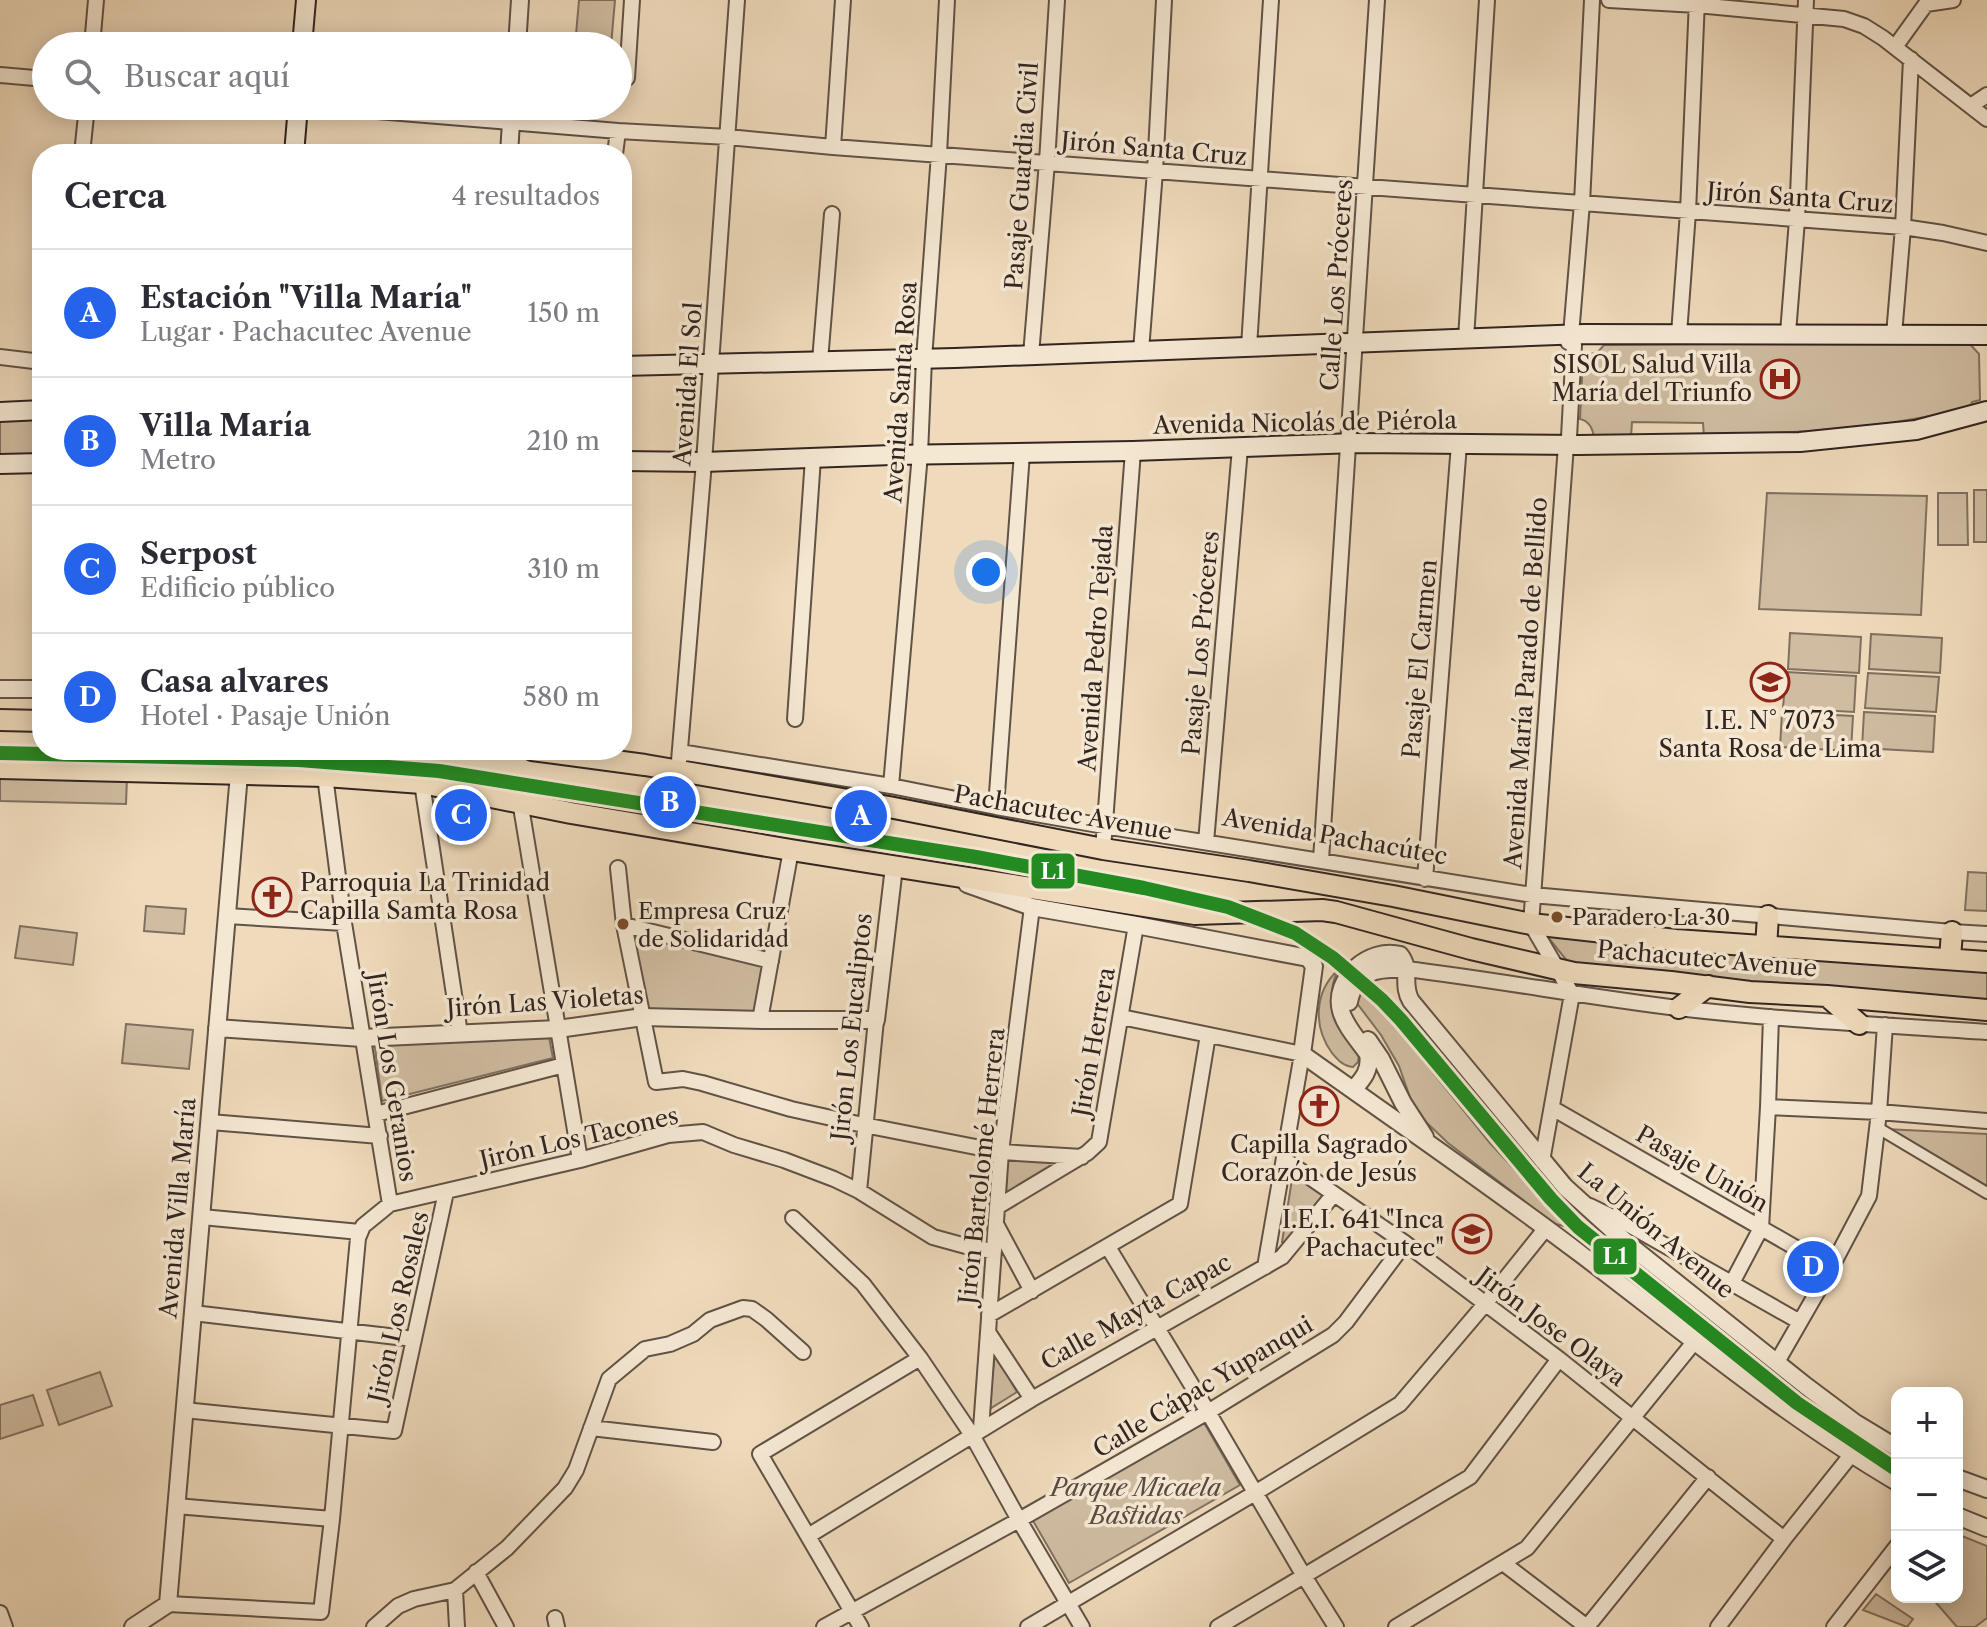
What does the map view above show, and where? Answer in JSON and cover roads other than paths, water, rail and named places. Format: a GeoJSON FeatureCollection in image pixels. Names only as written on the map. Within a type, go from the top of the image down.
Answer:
{"type":"FeatureCollection","features":[{"type":"Feature","properties":{"kind":"main road"},"geometry":{"type":"LineString","coordinates":[[303,32],[306,0]]}},
{"type":"Feature","properties":{"kind":"main road"},"geometry":{"type":"LineString","coordinates":[[295,144],[297,120]]}},
{"type":"Feature","properties":{"kind":"main road"},"geometry":{"type":"LineString","coordinates":[[632,366],[924,359],[1571,335],[1987,335]]}},
{"type":"Feature","properties":{"kind":"main road"},"geometry":{"type":"LineString","coordinates":[[0,412],[32,410]]}},
{"type":"Feature","properties":{"kind":"main road","name":"Avenida Nicolás de Piérola"},"geometry":{"type":"LineString","coordinates":[[632,461],[704,462],[1347,443],[1566,445],[1800,442],[1916,430],[1986,411]]}},
{"type":"Feature","properties":{"kind":"main road"},"geometry":{"type":"LineString","coordinates":[[0,464],[32,463]]}},
{"type":"Feature","properties":{"kind":"main road"},"geometry":{"type":"LineString","coordinates":[[0,720],[32,721]]}},
{"type":"Feature","properties":{"kind":"main road","name":"Avenida Pachacútec"},"geometry":{"type":"LineString","coordinates":[[632,758],[679,762]]}},
{"type":"Feature","properties":{"kind":"main road","name":"Pachacutec Avenue"},"geometry":{"type":"LineString","coordinates":[[679,762],[1103,849],[1364,891],[1531,924],[1676,940],[1987,962]]}},
{"type":"Feature","properties":{"kind":"main road","name":"Pachacutec Avenue"},"geometry":{"type":"LineString","coordinates":[[0,768],[325,776],[422,783],[571,813],[1195,914],[1336,912],[1471,949],[1559,970],[1604,977],[1750,992],[1987,1010]]}},
{"type":"Feature","properties":{"kind":"main road"},"geometry":{"type":"LineString","coordinates":[[1766,947],[1768,916]]}},
{"type":"Feature","properties":{"kind":"main road"},"geometry":{"type":"LineString","coordinates":[[1950,958],[1952,932]]}},
{"type":"Feature","properties":{"kind":"main road"},"geometry":{"type":"LineString","coordinates":[[1679,1008],[1708,986]]}},
{"type":"Feature","properties":{"kind":"main road"},"geometry":{"type":"LineString","coordinates":[[1827,996],[1859,1024]]}},
{"type":"Feature","properties":{"kind":"street"},"geometry":{"type":"LineString","coordinates":[[93,32],[96,0]]}},
{"type":"Feature","properties":{"kind":"street"},"geometry":{"type":"LineString","coordinates":[[518,32],[520,0]]}},
{"type":"Feature","properties":{"kind":"street"},"geometry":{"type":"LineString","coordinates":[[630,32],[632,0]]}},
{"type":"Feature","properties":{"kind":"street","name":"Avenida El Sol"},"geometry":{"type":"LineString","coordinates":[[679,762],[737,0]]}},
{"type":"Feature","properties":{"kind":"street"},"geometry":{"type":"LineString","coordinates":[[833,147],[843,0]]}},
{"type":"Feature","properties":{"kind":"street","name":"Avenida Santa Rosa"},"geometry":{"type":"LineString","coordinates":[[891,786],[920,454],[947,0]]}},
{"type":"Feature","properties":{"kind":"street","name":"Pasaje Guardia Civil"},"geometry":{"type":"LineString","coordinates":[[1031,355],[1057,0]]}},
{"type":"Feature","properties":{"kind":"street"},"geometry":{"type":"LineString","coordinates":[[1141,351],[1164,0]]}},
{"type":"Feature","properties":{"kind":"street"},"geometry":{"type":"LineString","coordinates":[[1249,347],[1271,0]]}},
{"type":"Feature","properties":{"kind":"street","name":"Calle Los Próceres"},"geometry":{"type":"LineString","coordinates":[[1321,860],[1377,0]]}},
{"type":"Feature","properties":{"kind":"street"},"geometry":{"type":"LineString","coordinates":[[1466,339],[1487,0]]}},
{"type":"Feature","properties":{"kind":"street","name":"Avenida María Parado de Bellido"},"geometry":{"type":"LineString","coordinates":[[1531,924],[1569,437],[1574,345],[1571,335],[1582,203],[1592,0]]}},
{"type":"Feature","properties":{"kind":"street"},"geometry":{"type":"LineString","coordinates":[[1609,0],[1805,7],[1844,19],[1864,26],[1895,47],[1987,119]]}},
{"type":"Feature","properties":{"kind":"street"},"geometry":{"type":"LineString","coordinates":[[1895,47],[1925,2],[1953,0]]}},
{"type":"Feature","properties":{"kind":"street"},"geometry":{"type":"LineString","coordinates":[[1679,334],[1697,2]]}},
{"type":"Feature","properties":{"kind":"street"},"geometry":{"type":"LineString","coordinates":[[1788,333],[1797,220],[1805,7]]}},
{"type":"Feature","properties":{"kind":"street"},"geometry":{"type":"LineString","coordinates":[[1894,335],[1911,59]]}},
{"type":"Feature","properties":{"kind":"street"},"geometry":{"type":"LineString","coordinates":[[0,75],[32,78]]}},
{"type":"Feature","properties":{"kind":"street"},"geometry":{"type":"LineString","coordinates":[[1972,105],[1987,95]]}},
{"type":"Feature","properties":{"kind":"street"},"geometry":{"type":"LineString","coordinates":[[83,144],[86,120]]}},
{"type":"Feature","properties":{"kind":"street"},"geometry":{"type":"LineString","coordinates":[[510,144],[512,120]]}},
{"type":"Feature","properties":{"kind":"street","name":"Jirón Santa Cruz"},"geometry":{"type":"LineString","coordinates":[[549,120],[618,131],[1903,227],[1987,243]]}},
{"type":"Feature","properties":{"kind":"street"},"geometry":{"type":"LineString","coordinates":[[616,144],[618,131]]}},
{"type":"Feature","properties":{"kind":"street"},"geometry":{"type":"LineString","coordinates":[[820,361],[832,214]]}},
{"type":"Feature","properties":{"kind":"street"},"geometry":{"type":"LineString","coordinates":[[0,357],[32,361]]}},
{"type":"Feature","properties":{"kind":"street"},"geometry":{"type":"LineString","coordinates":[[1986,411],[1987,400]]}},
{"type":"Feature","properties":{"kind":"street","name":"Pasaje El Carmen"},"geometry":{"type":"LineString","coordinates":[[1425,879],[1459,444]]}},
{"type":"Feature","properties":{"kind":"street","name":"Pasaje Los Próceres"},"geometry":{"type":"LineString","coordinates":[[1206,842],[1240,448]]}},
{"type":"Feature","properties":{"kind":"street","name":"Avenida Pedro Tejada"},"geometry":{"type":"LineString","coordinates":[[1103,849],[1133,451]]}},
{"type":"Feature","properties":{"kind":"street"},"geometry":{"type":"LineString","coordinates":[[996,807],[1022,453]]}},
{"type":"Feature","properties":{"kind":"street"},"geometry":{"type":"LineString","coordinates":[[795,719],[813,458]]}},
{"type":"Feature","properties":{"kind":"street"},"geometry":{"type":"LineString","coordinates":[[0,689],[32,689]]}},
{"type":"Feature","properties":{"kind":"street","name":"Avenida Pachacútec"},"geometry":{"type":"LineString","coordinates":[[679,762],[891,786],[1104,826],[1532,895],[1987,934]]}},
{"type":"Feature","properties":{"kind":"street","name":"Avenida Villa María"},"geometry":{"type":"LineString","coordinates":[[168,1604],[239,774]]}},
{"type":"Feature","properties":{"kind":"street","name":"Jirón Los Geranios"},"geometry":{"type":"LineString","coordinates":[[325,776],[344,923],[390,1204],[367,1222],[360,1232]]}},
{"type":"Feature","properties":{"kind":"street"},"geometry":{"type":"LineString","coordinates":[[422,783],[460,1034]]}},
{"type":"Feature","properties":{"kind":"street"},"geometry":{"type":"LineString","coordinates":[[520,801],[580,1160]]}},
{"type":"Feature","properties":{"kind":"street"},"geometry":{"type":"LineString","coordinates":[[760,1020],[791,850]]}},
{"type":"Feature","properties":{"kind":"street","name":"Jirón Los Eucaliptos"},"geometry":{"type":"LineString","coordinates":[[859,1191],[894,867]]}},
{"type":"Feature","properties":{"kind":"street"},"geometry":{"type":"LineString","coordinates":[[618,868],[624,925],[656,1082],[683,1079],[791,1109],[1001,1152],[1082,1157]]}},
{"type":"Feature","properties":{"kind":"street"},"geometry":{"type":"LineString","coordinates":[[943,875],[1032,907],[1136,925]]}},
{"type":"Feature","properties":{"kind":"street","name":"Jirón Bartolomé Herrera"},"geometry":{"type":"LineString","coordinates":[[977,1432],[988,1332],[1001,1152],[1032,907]]}},
{"type":"Feature","properties":{"kind":"street"},"geometry":{"type":"LineString","coordinates":[[227,916],[344,923]]}},
{"type":"Feature","properties":{"kind":"street"},"geometry":{"type":"LineString","coordinates":[[1531,924],[1572,994],[1542,1161]]}},
{"type":"Feature","properties":{"kind":"street"},"geometry":{"type":"LineString","coordinates":[[624,925],[771,961]]}},
{"type":"Feature","properties":{"kind":"street","name":"Calle Mayta Capac"},"geometry":{"type":"LineString","coordinates":[[808,1536],[1032,1399],[1265,1267],[1285,1160],[1314,966],[1308,958],[1136,925]]}},
{"type":"Feature","properties":{"kind":"street","name":"Jirón Herrera"},"geometry":{"type":"LineString","coordinates":[[997,1207],[1082,1157],[1099,1142],[1136,925]]}},
{"type":"Feature","properties":{"kind":"street"},"geometry":{"type":"LineString","coordinates":[[1353,1090],[1366,1074],[1369,1059],[1341,1011],[1343,986],[1350,974],[1377,955],[1400,955],[1406,969]]}},
{"type":"Feature","properties":{"kind":"street"},"geometry":{"type":"LineString","coordinates":[[1397,1109],[1381,1059],[1351,1016],[1349,1001],[1354,988],[1369,972],[1379,969],[1406,969],[1679,1008],[1987,1032]]}},
{"type":"Feature","properties":{"kind":"street","name":"La Unión Avenue"},"geometry":{"type":"LineString","coordinates":[[1406,969],[1406,993],[1411,1001],[1542,1161],[1578,1200],[1628,1244],[1777,1362],[1854,1422],[1891,1444]]}},
{"type":"Feature","properties":{"kind":"street","name":"Jirón Las Violetas"},"geometry":{"type":"LineString","coordinates":[[217,1028],[362,1038],[558,1029],[643,1017],[876,1020]]}},
{"type":"Feature","properties":{"kind":"street"},"geometry":{"type":"LineString","coordinates":[[1121,1017],[1302,1054],[1353,1090],[1397,1109],[1433,1148],[1546,1228],[1805,1424],[1891,1478]]}},
{"type":"Feature","properties":{"kind":"street"},"geometry":{"type":"LineString","coordinates":[[1732,1283],[1761,1228],[1771,1017]]}},
{"type":"Feature","properties":{"kind":"street"},"geometry":{"type":"LineString","coordinates":[[1777,1362],[1869,1196],[1878,1128],[1885,1025]]}},
{"type":"Feature","properties":{"kind":"street"},"geometry":{"type":"LineString","coordinates":[[989,1315],[1180,1204],[1208,1035]]}},
{"type":"Feature","properties":{"kind":"street"},"geometry":{"type":"LineString","coordinates":[[376,1114],[564,1065]]}},
{"type":"Feature","properties":{"kind":"street"},"geometry":{"type":"LineString","coordinates":[[1768,1107],[1987,1121]]}},
{"type":"Feature","properties":{"kind":"street","name":"Pasaje Unión"},"geometry":{"type":"LineString","coordinates":[[1552,1108],[1831,1268]]}},
{"type":"Feature","properties":{"kind":"street"},"geometry":{"type":"LineString","coordinates":[[210,1122],[380,1136]]}},
{"type":"Feature","properties":{"kind":"street"},"geometry":{"type":"LineString","coordinates":[[1878,1128],[1987,1193]]}},
{"type":"Feature","properties":{"kind":"street","name":"Jirón Los Tacones"},"geometry":{"type":"LineString","coordinates":[[390,1204],[580,1160],[668,1135],[703,1132],[784,1160],[859,1191],[933,1237],[994,1251]]}},
{"type":"Feature","properties":{"kind":"street","name":"Jirón Jose Olaya"},"geometry":{"type":"LineString","coordinates":[[1285,1160],[1405,1243],[1559,1359],[1784,1539]]}},
{"type":"Feature","properties":{"kind":"street","name":"Jirón Los Rosales"},"geometry":{"type":"LineString","coordinates":[[341,1426],[394,1431],[446,1192]]}},
{"type":"Feature","properties":{"kind":"street"},"geometry":{"type":"LineString","coordinates":[[1265,1267],[1282,1257],[1334,1194]]}},
{"type":"Feature","properties":{"kind":"street"},"geometry":{"type":"LineString","coordinates":[[1578,1200],[1629,1225],[1800,1322]]}},
{"type":"Feature","properties":{"kind":"street"},"geometry":{"type":"LineString","coordinates":[[133,1627],[168,1604],[321,1612],[360,1232],[202,1217]]}},
{"type":"Feature","properties":{"kind":"street"},"geometry":{"type":"LineString","coordinates":[[793,1218],[863,1284],[977,1432],[1019,1520],[1082,1627]]}},
{"type":"Feature","properties":{"kind":"street"},"geometry":{"type":"LineString","coordinates":[[996,1224],[1032,1291]]}},
{"type":"Feature","properties":{"kind":"street"},"geometry":{"type":"LineString","coordinates":[[1028,1627],[1400,1404],[1546,1228]]}},
{"type":"Feature","properties":{"kind":"street","name":"Calle Cápac Yupanqui"},"geometry":{"type":"LineString","coordinates":[[824,1627],[1208,1412],[1333,1335],[1405,1243]]}},
{"type":"Feature","properties":{"kind":"street"},"geometry":{"type":"LineString","coordinates":[[1108,1247],[1336,1627]]}},
{"type":"Feature","properties":{"kind":"street"},"geometry":{"type":"LineString","coordinates":[[374,1627],[398,1606],[414,1599],[455,1590],[507,1548],[565,1488],[576,1470],[609,1379],[645,1349],[670,1344],[693,1334],[724,1313],[743,1308],[752,1309],[766,1319],[803,1352]]}},
{"type":"Feature","properties":{"kind":"street"},"geometry":{"type":"LineString","coordinates":[[193,1313],[414,1339]]}},
{"type":"Feature","properties":{"kind":"street"},"geometry":{"type":"LineString","coordinates":[[988,1332],[1032,1399]]}},
{"type":"Feature","properties":{"kind":"street"},"geometry":{"type":"LineString","coordinates":[[1396,1627],[1527,1548],[1695,1341]]}},
{"type":"Feature","properties":{"kind":"street"},"geometry":{"type":"LineString","coordinates":[[861,1627],[760,1454],[920,1358]]}},
{"type":"Feature","properties":{"kind":"street"},"geometry":{"type":"LineString","coordinates":[[1218,1627],[1470,1477],[1559,1359]]}},
{"type":"Feature","properties":{"kind":"street"},"geometry":{"type":"LineString","coordinates":[[184,1410],[341,1426]]}},
{"type":"Feature","properties":{"kind":"street"},"geometry":{"type":"LineString","coordinates":[[591,1428],[713,1442]]}},
{"type":"Feature","properties":{"kind":"street"},"geometry":{"type":"LineString","coordinates":[[1718,1627],[1851,1455]]}},
{"type":"Feature","properties":{"kind":"street"},"geometry":{"type":"LineString","coordinates":[[1503,1563],[1587,1627],[1708,1477]]}},
{"type":"Feature","properties":{"kind":"street"},"geometry":{"type":"LineString","coordinates":[[1963,1480],[1987,1489]]}},
{"type":"Feature","properties":{"kind":"street"},"geometry":{"type":"LineString","coordinates":[[176,1506],[332,1519]]}},
{"type":"Feature","properties":{"kind":"street"},"geometry":{"type":"LineString","coordinates":[[1963,1518],[1987,1528]]}},
{"type":"Feature","properties":{"kind":"street"},"geometry":{"type":"LineString","coordinates":[[1834,1627],[1891,1554]]}},
{"type":"Feature","properties":{"kind":"street"},"geometry":{"type":"LineString","coordinates":[[476,1572],[506,1627]]}},
{"type":"Feature","properties":{"kind":"street"},"geometry":{"type":"LineString","coordinates":[[455,1590],[457,1627]]}},
{"type":"Feature","properties":{"kind":"street"},"geometry":{"type":"LineString","coordinates":[[0,1613],[5,1627]]}},
{"type":"Feature","properties":{"kind":"place","name":"SISOL Salud Villa María del Triunfo"},"geometry":{"type":"Point","coordinates":[1780,379]}},
{"type":"Feature","properties":{"kind":"place","name":"I.E. N° 7073 Santa Rosa de Lima"},"geometry":{"type":"Point","coordinates":[1770,682]}},
{"type":"Feature","properties":{"kind":"place","name":"Villa María"},"geometry":{"type":"Point","coordinates":[670,802]}},
{"type":"Feature","properties":{"kind":"place","name":"Serpost"},"geometry":{"type":"Point","coordinates":[461,815]}},
{"type":"Feature","properties":{"kind":"place","name":"Estación \"Villa María\""},"geometry":{"type":"Point","coordinates":[861,816]}},
{"type":"Feature","properties":{"kind":"place","name":"Parroquia La Trinidad Capilla Samta Rosa"},"geometry":{"type":"Point","coordinates":[272,897]}},
{"type":"Feature","properties":{"kind":"place","name":"Paradero La 30"},"geometry":{"type":"Point","coordinates":[1557,917]}},
{"type":"Feature","properties":{"kind":"place","name":"Empresa Cruz de Solidaridad"},"geometry":{"type":"Point","coordinates":[623,924]}},
{"type":"Feature","properties":{"kind":"place","name":"Capilla Sagrado Corazón de Jesús"},"geometry":{"type":"Point","coordinates":[1319,1106]}},
{"type":"Feature","properties":{"kind":"place","name":"I.E.I. 641 \"Inca Pachacutec\""},"geometry":{"type":"Point","coordinates":[1472,1234]}},
{"type":"Feature","properties":{"kind":"place","name":"Casa alvares"},"geometry":{"type":"Point","coordinates":[1813,1267]}},
{"type":"Feature","properties":{"kind":"park label","name":"Parque Micaela Bastidas"},"geometry":{"type":"Point","coordinates":[1136,1502]}}]}
